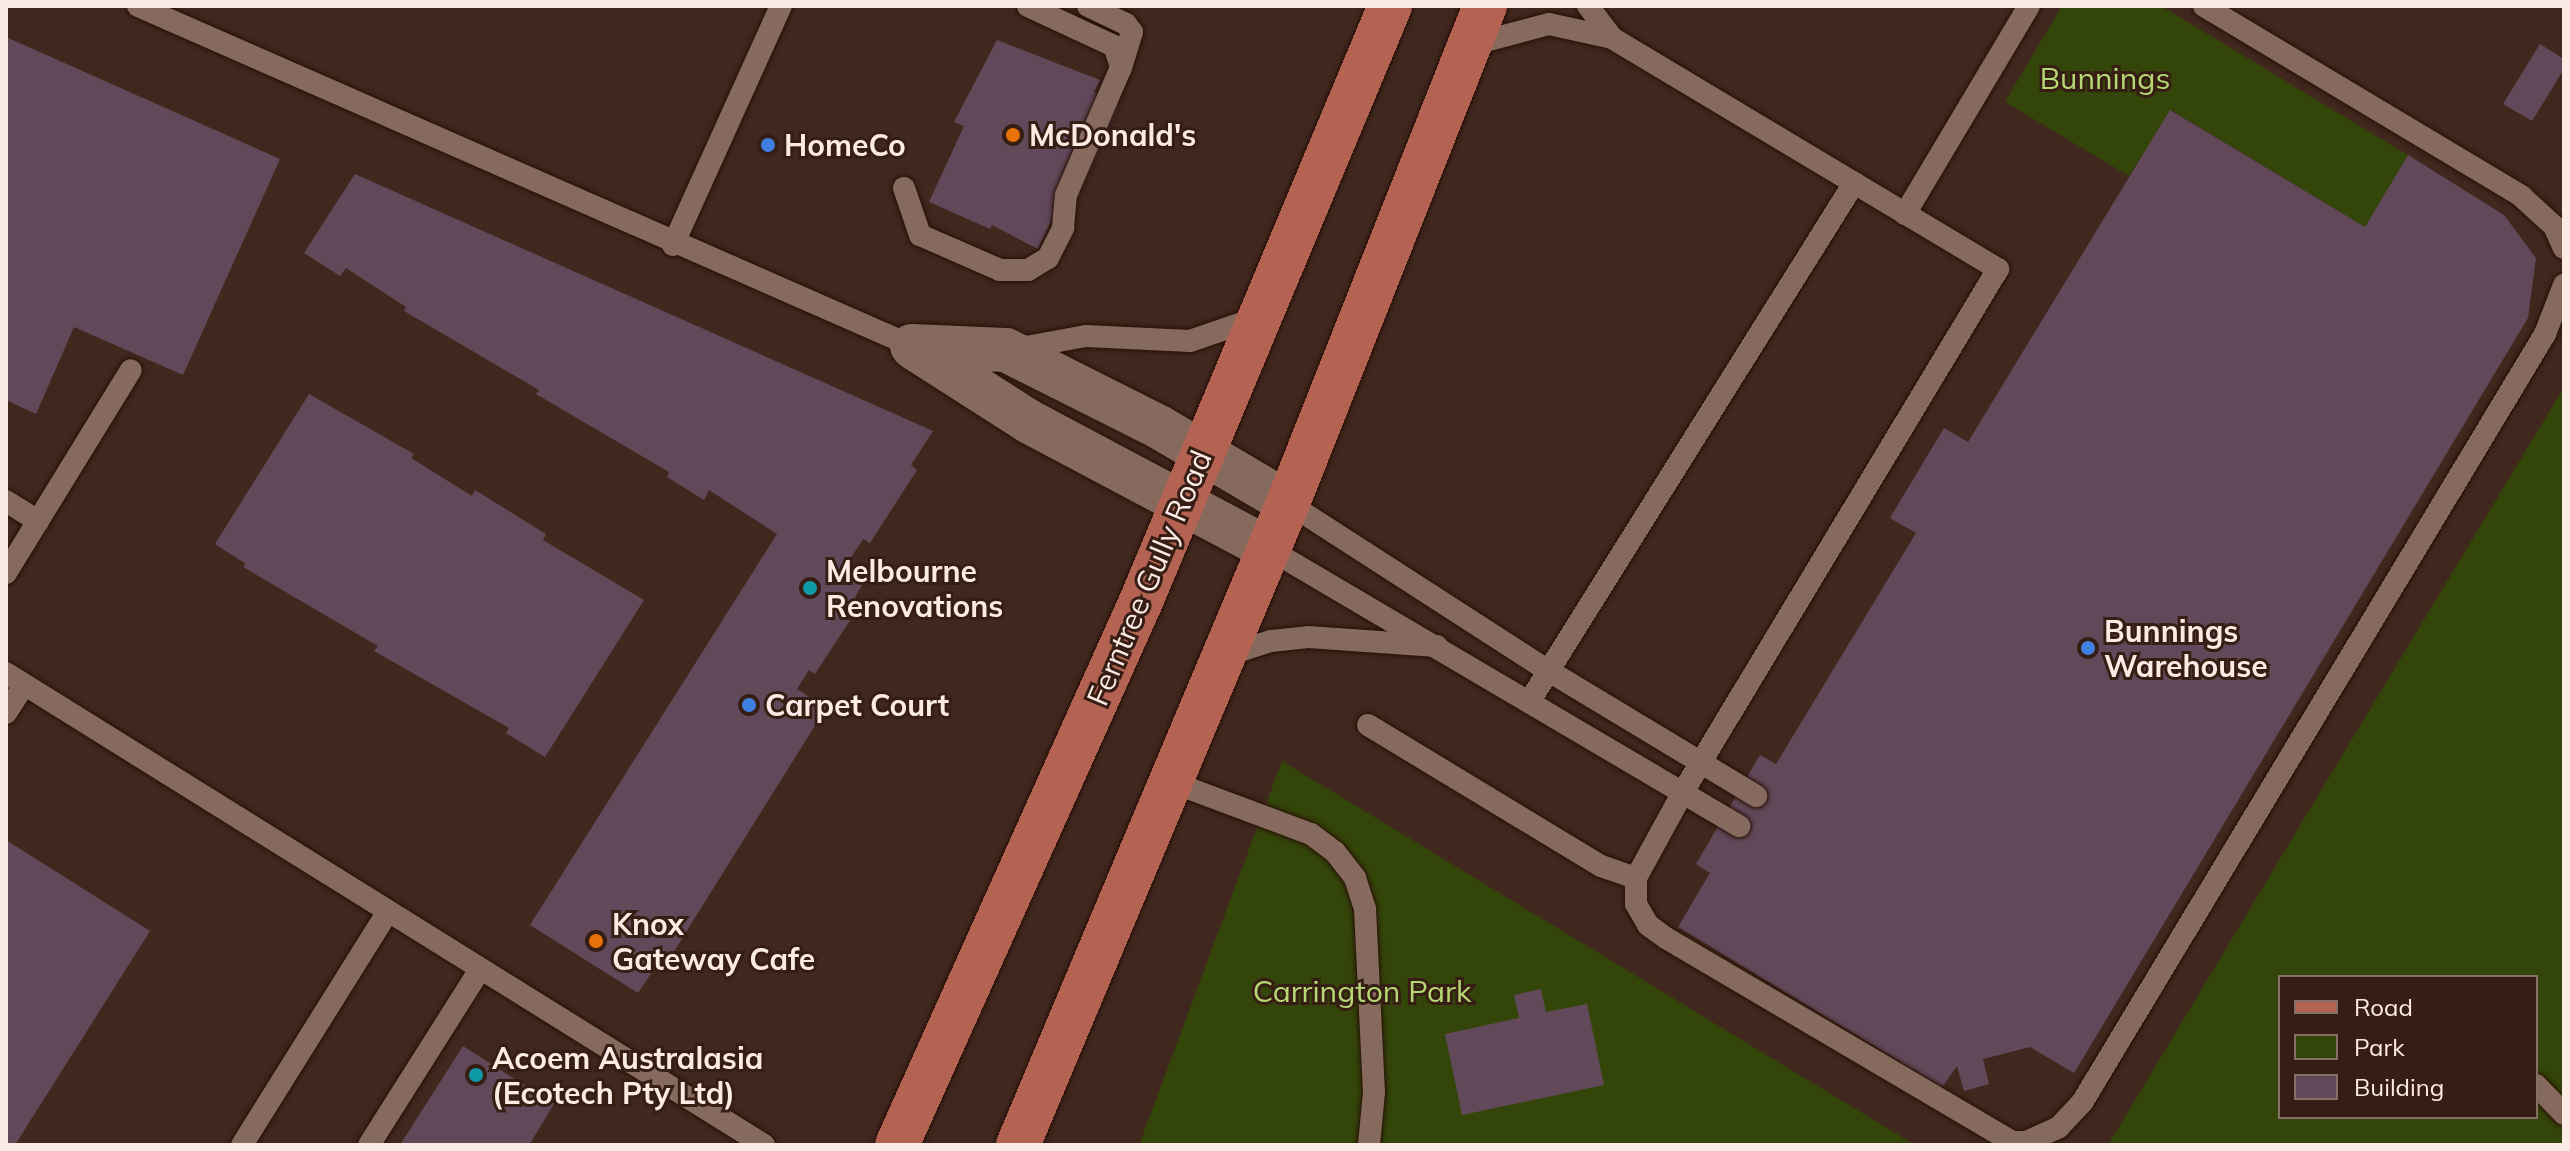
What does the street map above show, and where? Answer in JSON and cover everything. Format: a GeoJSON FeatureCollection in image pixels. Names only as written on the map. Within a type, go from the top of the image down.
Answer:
{"type":"FeatureCollection","features":[{"type":"Feature","properties":{"kind":"main road","name":"Ferntree Gully Road"},"geometry":{"type":"LineString","coordinates":[[897,1145],[1182,503],[1390,6]]}},
{"type":"Feature","properties":{"kind":"main road"},"geometry":{"type":"LineString","coordinates":[[1018,1145],[1288,503],[1485,6]]}},
{"type":"Feature","properties":{"kind":"street"},"geometry":{"type":"LineString","coordinates":[[912,346],[1006,350],[1203,453],[1288,503]]}},
{"type":"Feature","properties":{"kind":"street"},"geometry":{"type":"LineString","coordinates":[[912,346],[1028,421],[1269,549]]}},
{"type":"Feature","properties":{"kind":"lane"},"geometry":{"type":"LineString","coordinates":[[138,6],[673,245],[912,346]]}},
{"type":"Feature","properties":{"kind":"lane"},"geometry":{"type":"LineString","coordinates":[[673,245],[781,6]]}},
{"type":"Feature","properties":{"kind":"lane"},"geometry":{"type":"LineString","coordinates":[[1028,6],[1114,46],[1121,67]]}},
{"type":"Feature","properties":{"kind":"lane"},"geometry":{"type":"LineString","coordinates":[[904,188],[920,235],[1000,270],[1040,266],[1063,228],[1066,195],[1121,67],[1132,32],[1126,24],[1088,6]]}},
{"type":"Feature","properties":{"kind":"lane"},"geometry":{"type":"LineString","coordinates":[[1588,6],[1612,38]]}},
{"type":"Feature","properties":{"kind":"lane"},"geometry":{"type":"LineString","coordinates":[[1905,214],[2029,6]]}},
{"type":"Feature","properties":{"kind":"lane"},"geometry":{"type":"LineString","coordinates":[[2204,6],[2521,196],[2554,226],[2564,248]]}},
{"type":"Feature","properties":{"kind":"lane"},"geometry":{"type":"LineString","coordinates":[[1469,46],[1549,24],[1612,38],[1998,269],[1683,792],[1636,878],[1636,904],[1648,925],[1981,1127],[2026,1142],[2059,1127],[2083,1101],[2545,334],[2564,285]]}},
{"type":"Feature","properties":{"kind":"lane"},"geometry":{"type":"LineString","coordinates":[[1531,699],[1854,183]]}},
{"type":"Feature","properties":{"kind":"lane"},"geometry":{"type":"LineString","coordinates":[[1006,350],[1086,336],[1190,341],[1262,316]]}},
{"type":"Feature","properties":{"kind":"lane"},"geometry":{"type":"LineString","coordinates":[[6,573],[131,370]]}},
{"type":"Feature","properties":{"kind":"lane"},"geometry":{"type":"LineString","coordinates":[[6,501],[38,521]]}},
{"type":"Feature","properties":{"kind":"lane"},"geometry":{"type":"LineString","coordinates":[[1288,503],[1549,671],[1756,796]]}},
{"type":"Feature","properties":{"kind":"lane"},"geometry":{"type":"LineString","coordinates":[[1269,549],[1531,699],[1739,826]]}},
{"type":"Feature","properties":{"kind":"lane"},"geometry":{"type":"LineString","coordinates":[[1224,656],[1271,641],[1308,637],[1442,647]]}},
{"type":"Feature","properties":{"kind":"lane"},"geometry":{"type":"LineString","coordinates":[[6,713],[15,679],[479,971],[764,1145]]}},
{"type":"Feature","properties":{"kind":"lane"},"geometry":{"type":"LineString","coordinates":[[1368,725],[1601,866],[1636,878]]}},
{"type":"Feature","properties":{"kind":"lane"},"geometry":{"type":"LineString","coordinates":[[1169,781],[1311,834],[1335,852],[1355,878],[1366,925],[1374,1092],[1369,1145]]}},
{"type":"Feature","properties":{"kind":"lane"},"geometry":{"type":"LineString","coordinates":[[242,1145],[387,913]]}},
{"type":"Feature","properties":{"kind":"lane"},"geometry":{"type":"LineString","coordinates":[[369,1145],[479,971]]}},
{"type":"Feature","properties":{"kind":"lane"},"geometry":{"type":"LineString","coordinates":[[2538,1087],[2564,1114]]}},
{"type":"Feature","properties":{"kind":"green space","name":"Bunnings"},"geometry":{"type":"Polygon","coordinates":[[[2062,6],[2161,6],[2408,155],[2365,227],[2171,110],[2129,176],[2005,102],[2062,6]]]}},
{"type":"Feature","properties":{"kind":"green space"},"geometry":{"type":"Polygon","coordinates":[[[2564,387],[2564,1145],[2108,1145],[2564,387]]]}},
{"type":"Feature","properties":{"kind":"green space","name":"Carrington Park"},"geometry":{"type":"Polygon","coordinates":[[[1282,761],[1915,1145],[1139,1145],[1282,761]]]}},
{"type":"Feature","properties":{"kind":"building"},"geometry":{"type":"Polygon","coordinates":[[[6,37],[280,159],[183,375],[74,327],[36,414],[6,400],[6,37]]]}},
{"type":"Feature","properties":{"kind":"building"},"geometry":{"type":"Polygon","coordinates":[[[997,40],[1100,80],[1094,92],[1119,104],[1078,198],[1064,192],[1038,249],[992,225],[990,229],[929,202],[964,126],[954,122],[997,40]]]}},
{"type":"Feature","properties":{"kind":"building"},"geometry":{"type":"Polygon","coordinates":[[[2540,44],[2564,59],[2564,69],[2532,121],[2503,104],[2540,44]]]}},
{"type":"Feature","properties":{"kind":"building","name":"Bunnings Warehouse"},"geometry":{"type":"Polygon","coordinates":[[[2170,110],[2365,227],[2408,155],[2504,215],[2536,258],[2528,318],[2074,1073],[2030,1047],[1983,1059],[1989,1084],[1964,1091],[1957,1066],[1942,1087],[1678,927],[1710,873],[1696,864],[1760,755],[1776,764],[1916,533],[1890,518],[1944,428],[1968,442],[2170,110]]]}},
{"type":"Feature","properties":{"kind":"building"},"geometry":{"type":"Polygon","coordinates":[[[355,174],[933,431],[911,465],[917,470],[870,543],[863,539],[847,564],[867,577],[855,597],[862,602],[815,674],[809,670],[797,689],[826,708],[668,961],[662,957],[638,993],[530,925],[777,534],[709,490],[704,500],[667,477],[669,472],[536,394],[539,390],[404,311],[406,307],[346,268],[340,276],[304,253],[355,174]]]}},
{"type":"Feature","properties":{"kind":"building"},"geometry":{"type":"Polygon","coordinates":[[[309,394],[414,454],[411,458],[472,496],[475,490],[546,534],[543,540],[644,600],[545,757],[506,733],[509,728],[374,651],[378,646],[243,567],[246,564],[215,544],[309,394]]]}},
{"type":"Feature","properties":{"kind":"building"},"geometry":{"type":"Polygon","coordinates":[[[6,840],[150,931],[15,1145],[6,1145],[6,840]]]}},
{"type":"Feature","properties":{"kind":"building"},"geometry":{"type":"Polygon","coordinates":[[[1541,989],[1546,1012],[1587,1004],[1604,1085],[1462,1115],[1445,1034],[1519,1018],[1514,995],[1541,989]]]}},
{"type":"Feature","properties":{"kind":"building","name":"Acoem Australasia (Ecotech Pty Ltd)"},"geometry":{"type":"Polygon","coordinates":[[[463,1046],[554,1104],[529,1145],[400,1145],[463,1046]]]}},
{"type":"Feature","properties":{"kind":"place","name":"McDonald's"},"geometry":{"type":"Point","coordinates":[1013,135]}},
{"type":"Feature","properties":{"kind":"place","name":"HomeCo"},"geometry":{"type":"Point","coordinates":[768,145]}},
{"type":"Feature","properties":{"kind":"place","name":"Melbourne Renovations"},"geometry":{"type":"Point","coordinates":[810,588]}},
{"type":"Feature","properties":{"kind":"place","name":"Bunnings Warehouse"},"geometry":{"type":"Point","coordinates":[2088,648]}},
{"type":"Feature","properties":{"kind":"place","name":"Carpet Court"},"geometry":{"type":"Point","coordinates":[749,705]}},
{"type":"Feature","properties":{"kind":"place","name":"Knox Gateway Cafe"},"geometry":{"type":"Point","coordinates":[596,941]}},
{"type":"Feature","properties":{"kind":"place","name":"Acoem Australasia (Ecotech Pty Ltd)"},"geometry":{"type":"Point","coordinates":[476,1075]}}]}
